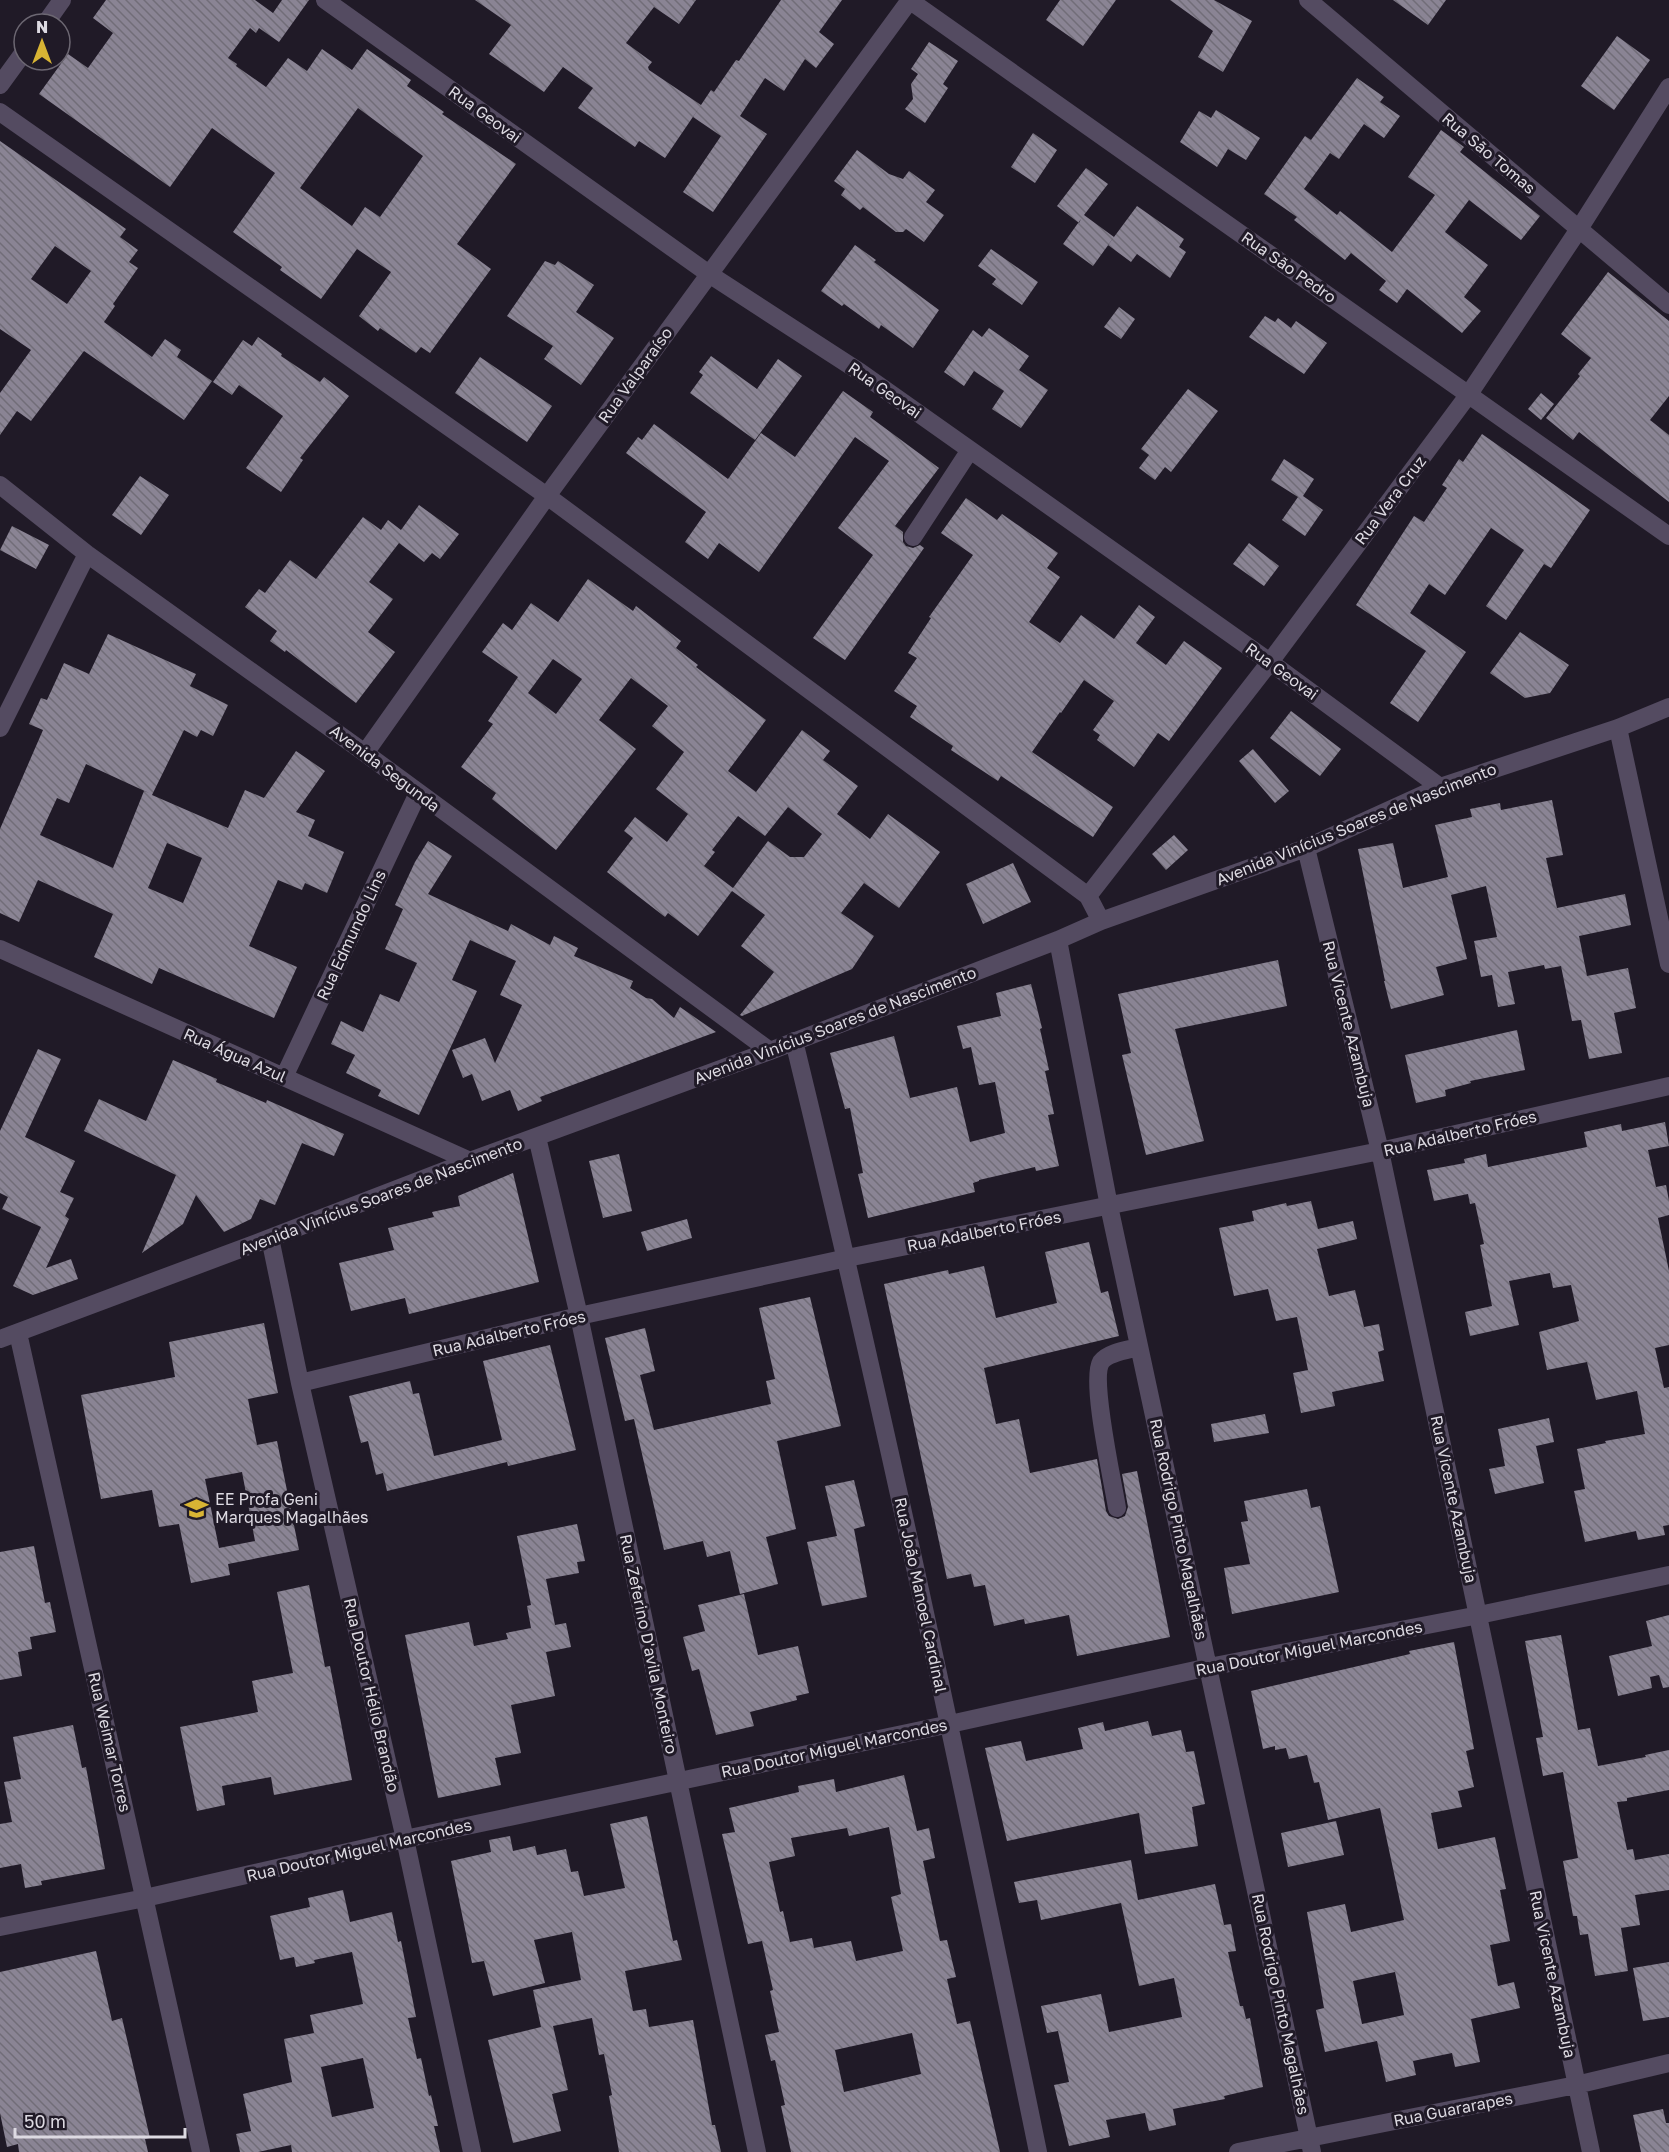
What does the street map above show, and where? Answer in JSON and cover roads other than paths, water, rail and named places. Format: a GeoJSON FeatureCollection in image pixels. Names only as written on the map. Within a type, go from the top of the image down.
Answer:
{"type":"FeatureCollection","features":[{"type":"Feature","properties":{"kind":"street","name":"Rua Geovai"},"geometry":{"type":"LineString","coordinates":[[325,0],[709,274],[860,372],[1270,662],[1440,787]]}},
{"type":"Feature","properties":{"kind":"street","name":"Rua Valparaíso"},"geometry":{"type":"LineString","coordinates":[[365,753],[547,496],[910,0]]}},
{"type":"Feature","properties":{"kind":"street","name":"Rua São Pedro"},"geometry":{"type":"LineString","coordinates":[[910,0],[1669,536]]}},
{"type":"Feature","properties":{"kind":"street","name":"Rua São Tomas"},"geometry":{"type":"LineString","coordinates":[[1308,0],[1669,305]]}},
{"type":"Feature","properties":{"kind":"street"},"geometry":{"type":"LineString","coordinates":[[0,85],[12,68]]}},
{"type":"Feature","properties":{"kind":"street","name":"Rua Vera Cruz"},"geometry":{"type":"LineString","coordinates":[[1088,896],[1270,662],[1469,394],[1579,229],[1669,87]]}},
{"type":"Feature","properties":{"kind":"street"},"geometry":{"type":"LineString","coordinates":[[0,112],[547,496],[1088,896],[1101,921]]}},
{"type":"Feature","properties":{"kind":"street"},"geometry":{"type":"LineString","coordinates":[[913,537],[969,450]]}},
{"type":"Feature","properties":{"kind":"street","name":"Avenida Segunda"},"geometry":{"type":"LineString","coordinates":[[0,485],[87,554],[365,753],[770,1051]]}},
{"type":"Feature","properties":{"kind":"street"},"geometry":{"type":"LineString","coordinates":[[0,728],[87,554]]}},
{"type":"Feature","properties":{"kind":"street","name":"Avenida Vinícius Soares de Nascimento"},"geometry":{"type":"LineString","coordinates":[[0,1339],[470,1161],[770,1051],[1058,940],[1101,921],[1306,848],[1440,787],[1618,728],[1669,707]]}},
{"type":"Feature","properties":{"kind":"street"},"geometry":{"type":"LineString","coordinates":[[1618,728],[1669,964]]}},
{"type":"Feature","properties":{"kind":"street","name":"Rua Edmundo Lins"},"geometry":{"type":"LineString","coordinates":[[284,1077],[418,793]]}},
{"type":"Feature","properties":{"kind":"street","name":"Rua Vicente Azambuja"},"geometry":{"type":"LineString","coordinates":[[1306,848],[1380,1151],[1591,2152]]}},
{"type":"Feature","properties":{"kind":"street","name":"Rua Rodrigo Pinto Magalhães"},"geometry":{"type":"LineString","coordinates":[[1058,940],[1109,1206],[1311,2144]]}},
{"type":"Feature","properties":{"kind":"street","name":"Rua Água Azul"},"geometry":{"type":"LineString","coordinates":[[0,949],[470,1161]]}},
{"type":"Feature","properties":{"kind":"street","name":"Rua João Manoel Cardinal"},"geometry":{"type":"LineString","coordinates":[[794,1041],[847,1258],[950,1724],[1038,2152]]}},
{"type":"Feature","properties":{"kind":"street","name":"Rua Adalberto Fróes"},"geometry":{"type":"LineString","coordinates":[[300,1383],[579,1316],[847,1258],[1380,1151],[1669,1086]]}},
{"type":"Feature","properties":{"kind":"street","name":"Rua Zeferino D'avila Monteiro"},"geometry":{"type":"LineString","coordinates":[[537,1137],[579,1316],[757,2152]]}},
{"type":"Feature","properties":{"kind":"street","name":"Rua Doutor Hélio Brandão"},"geometry":{"type":"LineString","coordinates":[[270,1238],[300,1383],[405,1839],[472,2152]]}},
{"type":"Feature","properties":{"kind":"street","name":"Rua Weimar Torres"},"geometry":{"type":"LineString","coordinates":[[18,1333],[201,2152]]}},
{"type":"Feature","properties":{"kind":"street"},"geometry":{"type":"LineString","coordinates":[[1117,1508],[1098,1394],[1098,1371],[1102,1361],[1109,1355],[1139,1347]]}},
{"type":"Feature","properties":{"kind":"street","name":"Rua Doutor Miguel Marcondes"},"geometry":{"type":"LineString","coordinates":[[0,1927],[145,1898],[405,1839],[1209,1667],[1479,1616],[1669,1575]]}},
{"type":"Feature","properties":{"kind":"street","name":"Rua Guararapes"},"geometry":{"type":"LineString","coordinates":[[1238,2152],[1311,2144],[1669,2063]]}},
{"type":"Feature","properties":{"kind":"place","name":"EE Profª Geni Marques Magalhães"},"geometry":{"type":"Point","coordinates":[197,1508]}}]}
